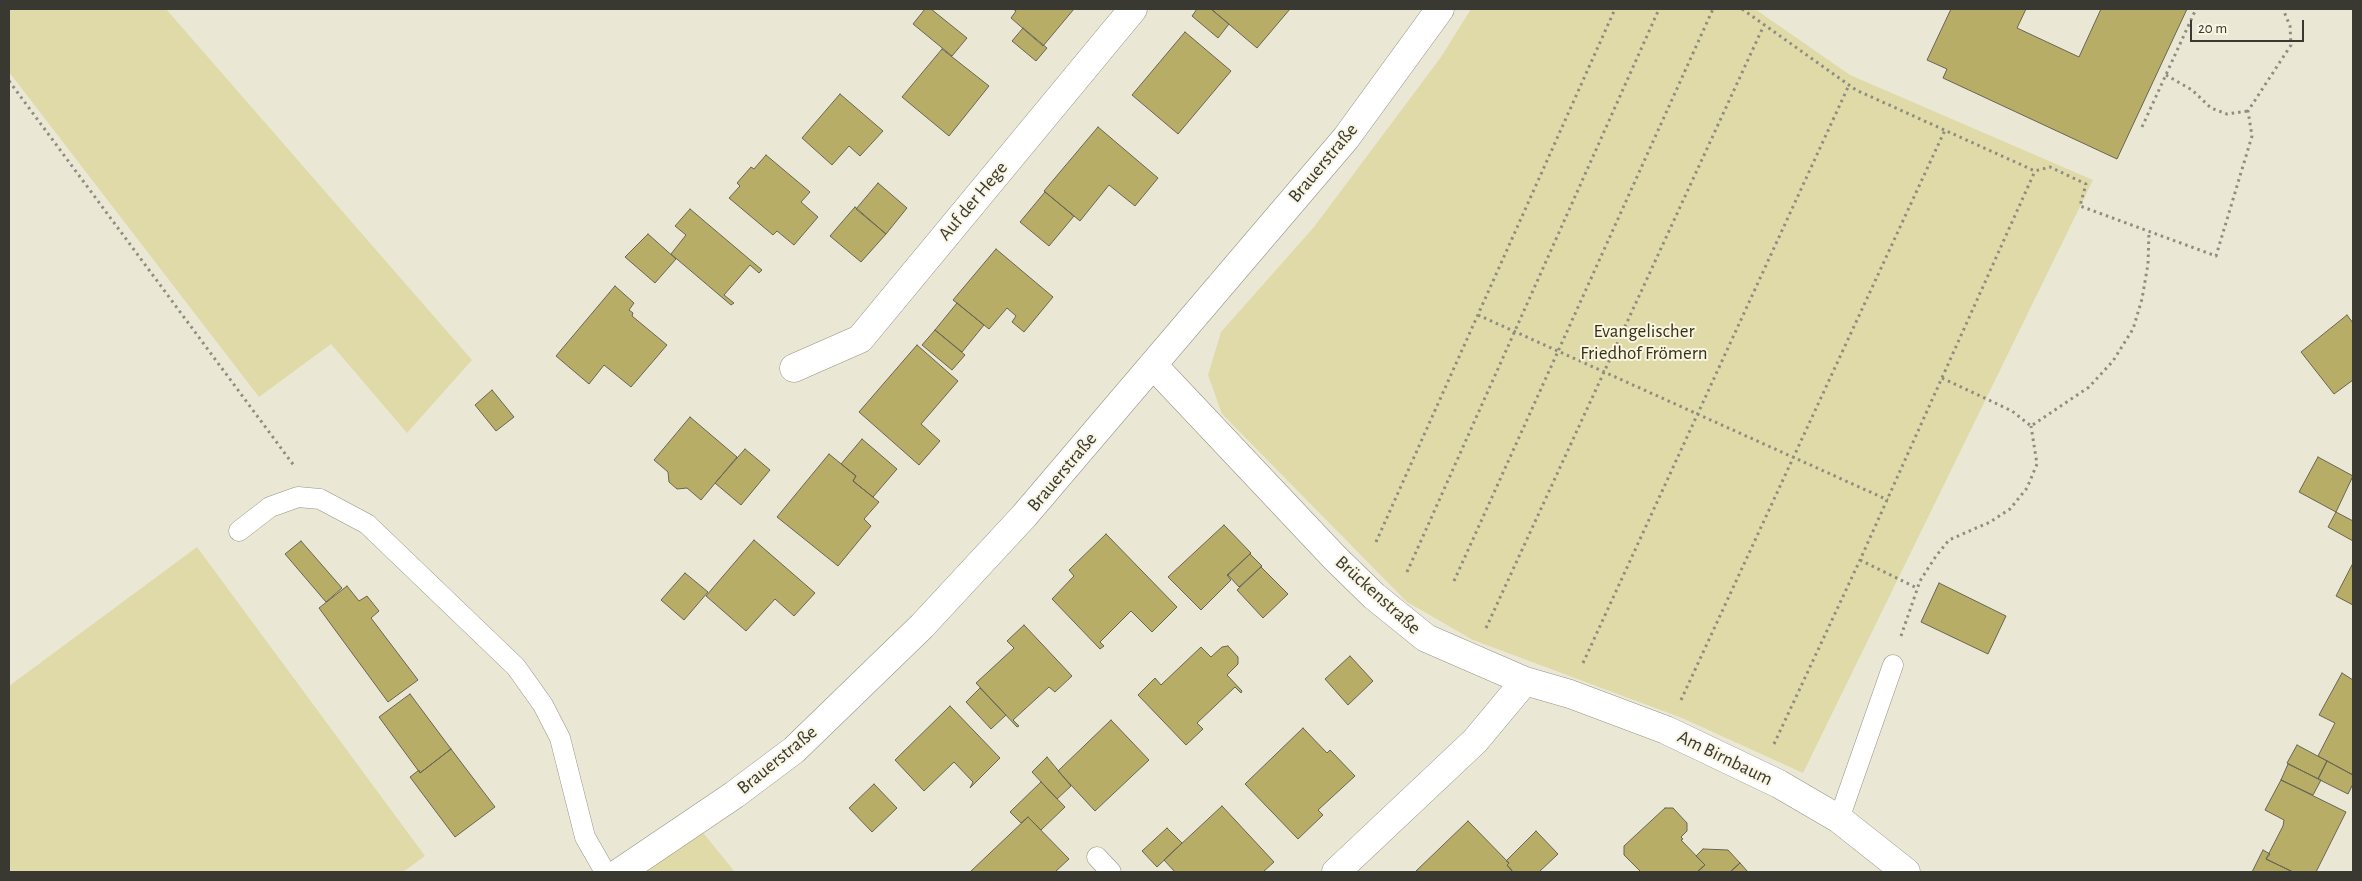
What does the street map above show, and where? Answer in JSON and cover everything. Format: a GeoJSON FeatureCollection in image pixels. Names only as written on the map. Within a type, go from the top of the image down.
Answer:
{"type":"FeatureCollection","features":[{"type":"Feature","properties":{"kind":"street","name":"Auf der Hege"},"geometry":{"type":"LineString","coordinates":[[794,368],[860,339],[1133,9]]}},
{"type":"Feature","properties":{"kind":"street","name":"Brauerstraße"},"geometry":{"type":"LineString","coordinates":[[620,872],[741,790],[794,750],[922,626],[1024,516],[1346,138],[1440,9]]}},
{"type":"Feature","properties":{"kind":"street","name":"Brückenstraße"},"geometry":{"type":"LineString","coordinates":[[1153,364],[1374,596],[1426,638],[1525,681]]}},
{"type":"Feature","properties":{"kind":"street","name":"Am Birnbaum"},"geometry":{"type":"LineString","coordinates":[[1525,681],[1570,694],[1666,730],[1779,784],[1839,819],[1906,872]]}},
{"type":"Feature","properties":{"kind":"street"},"geometry":{"type":"LineString","coordinates":[[1336,872],[1475,741],[1525,681]]}},
{"type":"Feature","properties":{"kind":"lane"},"geometry":{"type":"LineString","coordinates":[[239,531],[270,507],[298,497],[320,500],[367,524],[516,667],[542,705],[560,738],[585,837],[605,872]]}},
{"type":"Feature","properties":{"kind":"lane"},"geometry":{"type":"LineString","coordinates":[[1839,819],[1893,665]]}},
{"type":"Feature","properties":{"kind":"lane"},"geometry":{"type":"LineString","coordinates":[[1097,857],[1111,872]]}},
{"type":"Feature","properties":{"kind":"path"},"geometry":{"type":"LineString","coordinates":[[1376,542],[1615,9]]}},
{"type":"Feature","properties":{"kind":"path"},"geometry":{"type":"LineString","coordinates":[[1406,572],[1659,9]]}},
{"type":"Feature","properties":{"kind":"path"},"geometry":{"type":"LineString","coordinates":[[1454,581],[1713,9]]}},
{"type":"Feature","properties":{"kind":"path"},"geometry":{"type":"LineString","coordinates":[[1742,9],[1849,85],[2035,171],[2050,167],[2086,184],[2080,206],[2216,256],[2252,136],[2248,111],[2291,45],[2290,26],[2283,9]]}},
{"type":"Feature","properties":{"kind":"path"},"geometry":{"type":"LineString","coordinates":[[2142,127],[2196,9]]}},
{"type":"Feature","properties":{"kind":"path"},"geometry":{"type":"LineString","coordinates":[[1485,631],[1764,25]]}},
{"type":"Feature","properties":{"kind":"path"},"geometry":{"type":"LineString","coordinates":[[2166,75],[2192,90],[2211,108],[2227,114],[2248,111]]}},
{"type":"Feature","properties":{"kind":"path"},"geometry":{"type":"LineString","coordinates":[[9,81],[320,500]]}},
{"type":"Feature","properties":{"kind":"path"},"geometry":{"type":"LineString","coordinates":[[1580,670],[1849,85]]}},
{"type":"Feature","properties":{"kind":"path"},"geometry":{"type":"LineString","coordinates":[[1677,709],[1945,130]]}},
{"type":"Feature","properties":{"kind":"path"},"geometry":{"type":"LineString","coordinates":[[1771,749],[1888,500],[2035,171]]}},
{"type":"Feature","properties":{"kind":"path"},"geometry":{"type":"LineString","coordinates":[[2030,426],[2089,387],[2113,361],[2133,329],[2142,299],[2148,264],[2148,231]]}},
{"type":"Feature","properties":{"kind":"path"},"geometry":{"type":"LineString","coordinates":[[1478,315],[1888,500]]}},
{"type":"Feature","properties":{"kind":"path"},"geometry":{"type":"LineString","coordinates":[[1893,665],[1917,588],[1936,556],[1949,540],[1990,522],[2010,509],[2028,488],[2037,464],[2030,426],[2012,411],[1942,378]]}},
{"type":"Feature","properties":{"kind":"path"},"geometry":{"type":"LineString","coordinates":[[1860,560],[1917,588]]}},
{"type":"Feature","properties":{"kind":"green space"},"geometry":{"type":"Polygon","coordinates":[[[9,9],[166,9],[472,360],[407,433],[331,344],[259,397],[9,72],[9,9]]]}},
{"type":"Feature","properties":{"kind":"green space","name":"Evangelischer Friedhof Frömern"},"geometry":{"type":"Polygon","coordinates":[[[1471,9],[1755,9],[1850,75],[2093,180],[1803,773],[1682,718],[1473,640],[1407,602],[1222,414],[1208,375],[1221,332],[1314,227],[1441,57],[1471,9]]]}},
{"type":"Feature","properties":{"kind":"green space"},"geometry":{"type":"Polygon","coordinates":[[[197,547],[425,856],[403,872],[9,872],[9,686],[197,547]]]}},
{"type":"Feature","properties":{"kind":"green space"},"geometry":{"type":"Polygon","coordinates":[[[700,829],[735,872],[634,872],[700,829]]]}},
{"type":"Feature","properties":{"kind":"building"},"geometry":{"type":"Polygon","coordinates":[[[925,9],[931,9],[967,38],[952,56],[913,24],[925,9]]]}},
{"type":"Feature","properties":{"kind":"building"},"geometry":{"type":"Polygon","coordinates":[[[1013,9],[1074,9],[1043,46],[1011,18],[1016,11],[1013,9]]]}},
{"type":"Feature","properties":{"kind":"building"},"geometry":{"type":"Polygon","coordinates":[[[1197,9],[1211,9],[1229,24],[1218,38],[1192,16],[1197,9]]]}},
{"type":"Feature","properties":{"kind":"building"},"geometry":{"type":"Polygon","coordinates":[[[1211,9],[1290,9],[1257,48],[1211,9]]]}},
{"type":"Feature","properties":{"kind":"building"},"geometry":{"type":"Polygon","coordinates":[[[1951,9],[2026,9],[2017,28],[2079,57],[2101,9],[2187,9],[2117,159],[1943,78],[1947,69],[1927,60],[1951,9]]]}},
{"type":"Feature","properties":{"kind":"building"},"geometry":{"type":"Polygon","coordinates":[[[1023,28],[1047,48],[1036,61],[1012,41],[1023,28]]]}},
{"type":"Feature","properties":{"kind":"building"},"geometry":{"type":"Polygon","coordinates":[[[1185,32],[1231,71],[1178,134],[1132,95],[1185,32]]]}},
{"type":"Feature","properties":{"kind":"building"},"geometry":{"type":"Polygon","coordinates":[[[942,49],[989,86],[949,136],[902,97],[942,49]]]}},
{"type":"Feature","properties":{"kind":"building"},"geometry":{"type":"Polygon","coordinates":[[[840,94],[883,131],[860,156],[849,146],[832,165],[802,138],[840,94]]]}},
{"type":"Feature","properties":{"kind":"building"},"geometry":{"type":"Polygon","coordinates":[[[1098,127],[1158,178],[1135,206],[1109,185],[1080,221],[1044,191],[1098,127]]]}},
{"type":"Feature","properties":{"kind":"building"},"geometry":{"type":"Polygon","coordinates":[[[766,155],[810,192],[801,202],[818,217],[794,245],[777,231],[773,235],[729,198],[740,186],[737,183],[751,167],[754,169],[766,155]]]}},
{"type":"Feature","properties":{"kind":"building"},"geometry":{"type":"Polygon","coordinates":[[[878,183],[907,208],[886,234],[856,209],[878,183]]]}},
{"type":"Feature","properties":{"kind":"building"},"geometry":{"type":"Polygon","coordinates":[[[1045,192],[1074,216],[1049,246],[1020,222],[1045,192]]]}},
{"type":"Feature","properties":{"kind":"building"},"geometry":{"type":"Polygon","coordinates":[[[855,207],[886,234],[861,262],[830,236],[855,207]]]}},
{"type":"Feature","properties":{"kind":"building"},"geometry":{"type":"Polygon","coordinates":[[[690,209],[762,270],[759,273],[750,265],[724,295],[734,303],[731,305],[671,254],[686,235],[675,226],[690,209]]]}},
{"type":"Feature","properties":{"kind":"building"},"geometry":{"type":"Polygon","coordinates":[[[648,234],[676,259],[655,283],[625,257],[648,234]]]}},
{"type":"Feature","properties":{"kind":"building"},"geometry":{"type":"Polygon","coordinates":[[[996,249],[1053,297],[1024,332],[1012,322],[1016,316],[1007,308],[989,329],[953,300],[996,249]]]}},
{"type":"Feature","properties":{"kind":"building"},"geometry":{"type":"Polygon","coordinates":[[[615,286],[634,303],[629,310],[633,313],[632,316],[667,345],[631,387],[604,365],[589,384],[556,356],[615,286]]]}},
{"type":"Feature","properties":{"kind":"building"},"geometry":{"type":"Polygon","coordinates":[[[957,303],[984,325],[962,352],[935,330],[957,303]]]}},
{"type":"Feature","properties":{"kind":"building"},"geometry":{"type":"Polygon","coordinates":[[[2347,315],[2353,323],[2353,380],[2334,394],[2301,352],[2347,315]]]}},
{"type":"Feature","properties":{"kind":"building"},"geometry":{"type":"Polygon","coordinates":[[[935,330],[965,355],[952,370],[922,345],[935,330]]]}},
{"type":"Feature","properties":{"kind":"building"},"geometry":{"type":"Polygon","coordinates":[[[917,345],[958,381],[921,424],[940,441],[919,465],[859,412],[917,345]]]}},
{"type":"Feature","properties":{"kind":"building"},"geometry":{"type":"Polygon","coordinates":[[[492,390],[514,417],[496,431],[475,405],[492,390]]]}},
{"type":"Feature","properties":{"kind":"building"},"geometry":{"type":"Polygon","coordinates":[[[690,417],[737,457],[701,500],[687,488],[677,489],[669,482],[668,472],[654,460],[690,417]]]}},
{"type":"Feature","properties":{"kind":"building"},"geometry":{"type":"Polygon","coordinates":[[[862,439],[897,469],[873,497],[853,481],[856,476],[841,464],[862,439]]]}},
{"type":"Feature","properties":{"kind":"building"},"geometry":{"type":"Polygon","coordinates":[[[745,449],[770,470],[741,505],[715,483],[745,449]]]}},
{"type":"Feature","properties":{"kind":"building"},"geometry":{"type":"Polygon","coordinates":[[[829,454],[856,476],[853,481],[879,502],[864,519],[871,526],[838,566],[777,517],[829,454]]]}},
{"type":"Feature","properties":{"kind":"building"},"geometry":{"type":"Polygon","coordinates":[[[2318,457],[2353,476],[2336,512],[2299,492],[2318,457]]]}},
{"type":"Feature","properties":{"kind":"building"},"geometry":{"type":"Polygon","coordinates":[[[2336,512],[2353,521],[2353,541],[2328,527],[2336,512]]]}},
{"type":"Feature","properties":{"kind":"building"},"geometry":{"type":"Polygon","coordinates":[[[1224,525],[1251,553],[1227,575],[1231,580],[1201,610],[1168,577],[1224,525]]]}},
{"type":"Feature","properties":{"kind":"building"},"geometry":{"type":"Polygon","coordinates":[[[1106,534],[1177,607],[1152,632],[1131,611],[1100,642],[1104,646],[1100,649],[1052,599],[1074,576],[1069,570],[1106,534]]]}},
{"type":"Feature","properties":{"kind":"building"},"geometry":{"type":"Polygon","coordinates":[[[754,540],[815,593],[794,616],[775,599],[746,631],[706,596],[754,540]]]}},
{"type":"Feature","properties":{"kind":"building"},"geometry":{"type":"Polygon","coordinates":[[[301,541],[342,588],[326,602],[285,554],[301,541]]]}},
{"type":"Feature","properties":{"kind":"building"},"geometry":{"type":"Polygon","coordinates":[[[1250,554],[1262,566],[1239,587],[1228,575],[1250,554]]]}},
{"type":"Feature","properties":{"kind":"building"},"geometry":{"type":"Polygon","coordinates":[[[2353,563],[2353,605],[2336,596],[2353,563]]]}},
{"type":"Feature","properties":{"kind":"building"},"geometry":{"type":"Polygon","coordinates":[[[1261,567],[1288,594],[1263,618],[1237,590],[1261,567]]]}},
{"type":"Feature","properties":{"kind":"building"},"geometry":{"type":"Polygon","coordinates":[[[685,573],[708,592],[684,620],[661,600],[685,573]]]}},
{"type":"Feature","properties":{"kind":"building"},"geometry":{"type":"Polygon","coordinates":[[[1939,583],[2006,616],[1988,654],[1921,622],[1939,583]]]}},
{"type":"Feature","properties":{"kind":"building"},"geometry":{"type":"Polygon","coordinates":[[[347,586],[359,601],[367,596],[379,611],[371,618],[418,680],[388,702],[319,608],[347,586]]]}},
{"type":"Feature","properties":{"kind":"building"},"geometry":{"type":"Polygon","coordinates":[[[1024,625],[1072,676],[1055,692],[1049,687],[1013,720],[1019,726],[1017,727],[976,683],[1014,648],[1007,641],[1024,625]]]}},
{"type":"Feature","properties":{"kind":"building"},"geometry":{"type":"Polygon","coordinates":[[[1228,646],[1238,657],[1238,664],[1227,675],[1242,691],[1241,693],[1235,687],[1197,723],[1203,729],[1186,745],[1138,695],[1155,678],[1161,685],[1201,647],[1211,657],[1222,647],[1228,646]]]}},
{"type":"Feature","properties":{"kind":"building"},"geometry":{"type":"Polygon","coordinates":[[[1350,656],[1373,681],[1348,705],[1325,679],[1350,656]]]}},
{"type":"Feature","properties":{"kind":"building"},"geometry":{"type":"Polygon","coordinates":[[[2342,673],[2353,680],[2353,775],[2318,756],[2335,723],[2319,715],[2342,673]]]}},
{"type":"Feature","properties":{"kind":"building"},"geometry":{"type":"Polygon","coordinates":[[[980,688],[1006,715],[991,729],[966,702],[980,688]]]}},
{"type":"Feature","properties":{"kind":"building"},"geometry":{"type":"Polygon","coordinates":[[[410,694],[451,749],[420,773],[379,717],[410,694]]]}},
{"type":"Feature","properties":{"kind":"building"},"geometry":{"type":"Polygon","coordinates":[[[950,706],[1000,758],[970,788],[973,782],[954,762],[924,791],[895,760],[950,706]]]}},
{"type":"Feature","properties":{"kind":"building"},"geometry":{"type":"Polygon","coordinates":[[[1111,720],[1149,760],[1095,811],[1058,771],[1111,720]]]}},
{"type":"Feature","properties":{"kind":"building"},"geometry":{"type":"Polygon","coordinates":[[[1303,728],[1327,753],[1330,750],[1355,776],[1318,810],[1323,815],[1298,839],[1245,784],[1303,728]]]}},
{"type":"Feature","properties":{"kind":"building"},"geometry":{"type":"Polygon","coordinates":[[[2297,745],[2327,761],[2318,779],[2287,763],[2297,745]]]}},
{"type":"Feature","properties":{"kind":"building"},"geometry":{"type":"Polygon","coordinates":[[[451,749],[495,807],[455,837],[410,777],[419,770],[420,773],[451,749]]]}},
{"type":"Feature","properties":{"kind":"building"},"geometry":{"type":"Polygon","coordinates":[[[1047,757],[1071,786],[1057,799],[1032,772],[1047,757]]]}},
{"type":"Feature","properties":{"kind":"building"},"geometry":{"type":"Polygon","coordinates":[[[2327,761],[2353,775],[2353,784],[2348,794],[2318,779],[2327,761]]]}},
{"type":"Feature","properties":{"kind":"building"},"geometry":{"type":"Polygon","coordinates":[[[2288,764],[2321,780],[2313,795],[2281,780],[2288,764]]]}},
{"type":"Feature","properties":{"kind":"building"},"geometry":{"type":"Polygon","coordinates":[[[2281,780],[2346,812],[2316,872],[2293,872],[2266,859],[2283,826],[2284,820],[2265,810],[2281,780]]]}},
{"type":"Feature","properties":{"kind":"building"},"geometry":{"type":"Polygon","coordinates":[[[1041,782],[1065,807],[1041,830],[1028,817],[1021,823],[1010,812],[1041,782]]]}},
{"type":"Feature","properties":{"kind":"building"},"geometry":{"type":"Polygon","coordinates":[[[874,784],[897,808],[872,832],[849,808],[874,784]]]}},
{"type":"Feature","properties":{"kind":"building"},"geometry":{"type":"Polygon","coordinates":[[[1222,806],[1274,862],[1263,872],[1175,872],[1164,860],[1222,806]]]}},
{"type":"Feature","properties":{"kind":"building"},"geometry":{"type":"Polygon","coordinates":[[[1665,808],[1673,808],[1687,823],[1687,831],[1681,837],[1683,839],[1681,840],[1705,865],[1697,872],[1641,872],[1624,855],[1624,846],[1665,808]]]}},
{"type":"Feature","properties":{"kind":"building"},"geometry":{"type":"Polygon","coordinates":[[[1028,817],[1069,859],[1055,872],[970,872],[1028,817]]]}},
{"type":"Feature","properties":{"kind":"building"},"geometry":{"type":"Polygon","coordinates":[[[1468,821],[1509,863],[1507,865],[1513,872],[1415,872],[1468,821]]]}},
{"type":"Feature","properties":{"kind":"building"},"geometry":{"type":"Polygon","coordinates":[[[1167,828],[1182,843],[1157,867],[1142,851],[1167,828]]]}},
{"type":"Feature","properties":{"kind":"building"},"geometry":{"type":"Polygon","coordinates":[[[1536,831],[1558,854],[1539,872],[1513,872],[1506,861],[1536,831]]]}},
{"type":"Feature","properties":{"kind":"building"},"geometry":{"type":"Polygon","coordinates":[[[1703,849],[1728,850],[1740,863],[1730,872],[1697,872],[1705,865],[1696,856],[1703,849]]]}},
{"type":"Feature","properties":{"kind":"building"},"geometry":{"type":"Polygon","coordinates":[[[2263,850],[2270,854],[2266,859],[2293,872],[2252,872],[2263,850]]]}},
{"type":"Feature","properties":{"kind":"building"},"geometry":{"type":"Polygon","coordinates":[[[1740,863],[1748,872],[1730,872],[1740,863]]]}}]}
